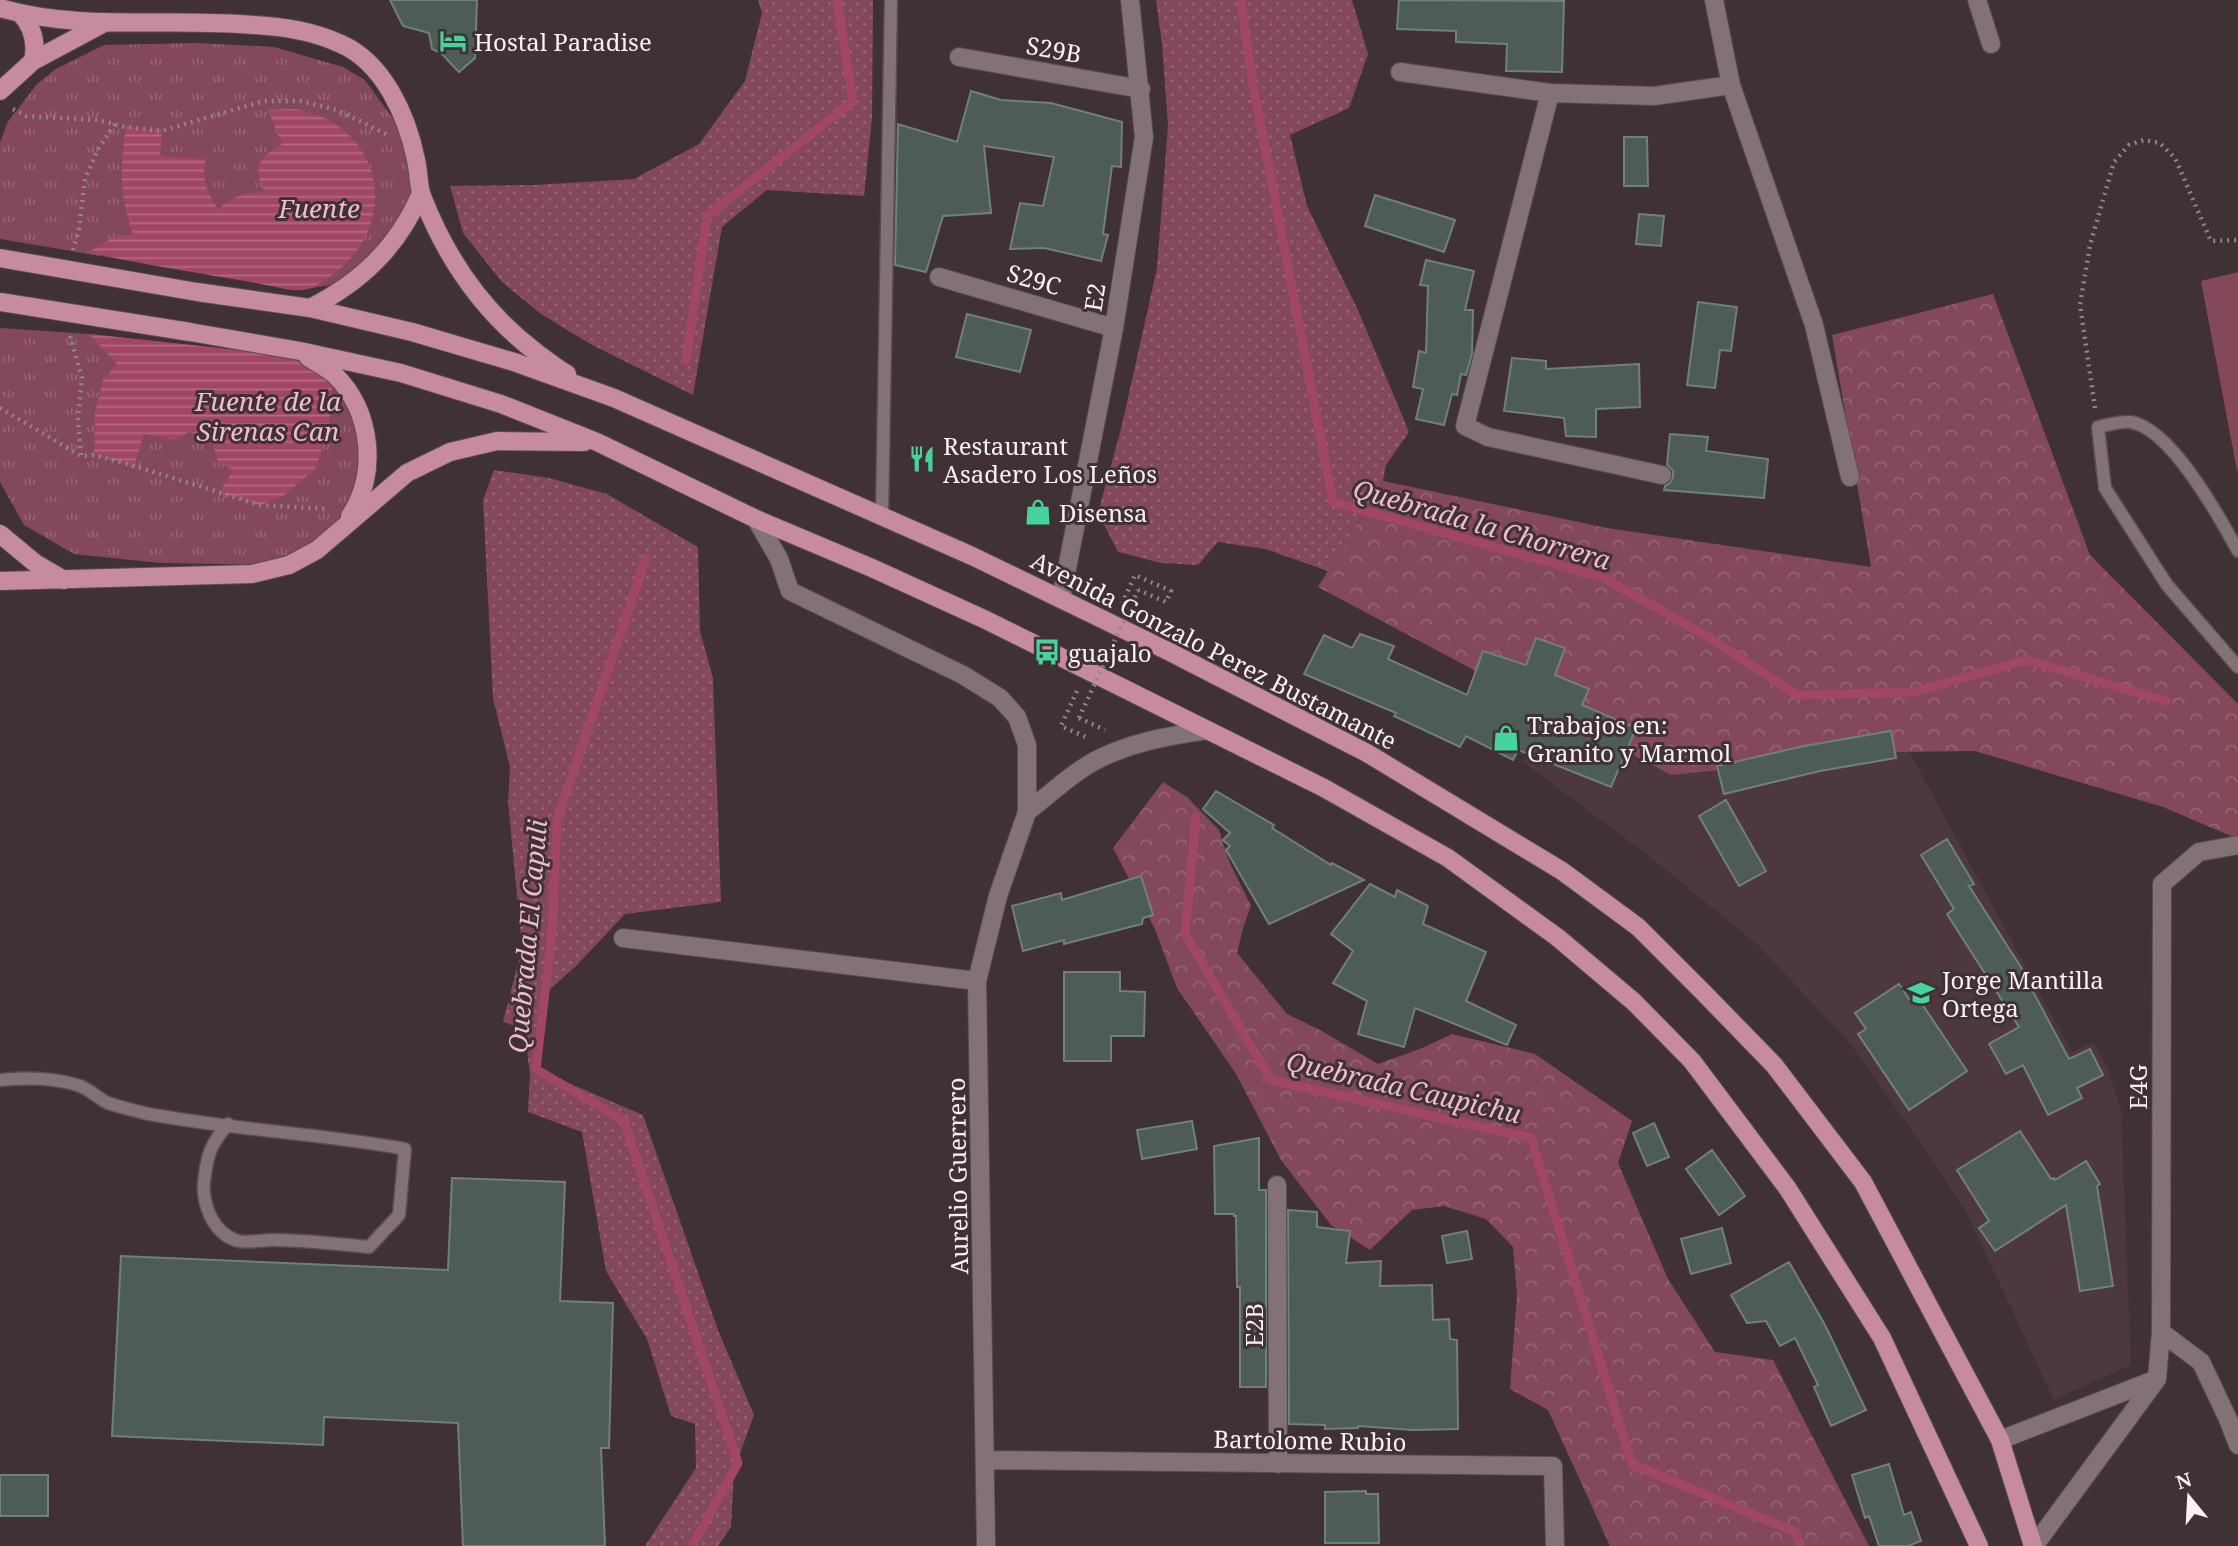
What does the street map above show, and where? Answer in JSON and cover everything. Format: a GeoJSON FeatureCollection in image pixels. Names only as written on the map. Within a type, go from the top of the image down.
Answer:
{"type":"FeatureCollection","features":[{"type":"Feature","properties":{"kind":"main road"},"geometry":{"type":"LineString","coordinates":[[0,8],[20,13],[106,22],[217,21],[299,29],[359,53],[375,66],[387,82],[412,145],[421,193],[444,246],[476,295],[516,337],[562,372],[614,398]]}},
{"type":"Feature","properties":{"kind":"main road"},"geometry":{"type":"LineString","coordinates":[[20,13],[33,36],[33,61]]}},
{"type":"Feature","properties":{"kind":"main road"},"geometry":{"type":"LineString","coordinates":[[4,99],[33,61],[106,22]]}},
{"type":"Feature","properties":{"kind":"main road"},"geometry":{"type":"LineString","coordinates":[[310,308],[334,296],[378,261],[398,237],[421,193]]}},
{"type":"Feature","properties":{"kind":"main road","name":"Avenida Gonzalo Perez Bustamante"},"geometry":{"type":"LineString","coordinates":[[0,258],[197,292],[310,308],[412,332],[614,398],[972,556],[1113,624],[1367,753],[1562,871],[1637,927],[1774,1065],[1863,1182],[2000,1440],[2033,1546]]}},
{"type":"Feature","properties":{"kind":"main road"},"geometry":{"type":"LineString","coordinates":[[0,302],[299,351],[401,373],[500,404],[597,442],[756,519],[873,568],[986,621],[1324,788],[1448,858],[1557,937],[1634,1002],[1692,1061],[1788,1189],[1882,1338],[1979,1546]]}},
{"type":"Feature","properties":{"kind":"main road"},"geometry":{"type":"LineString","coordinates":[[299,351],[342,383],[362,419],[367,446],[366,470],[361,493],[349,518]]}},
{"type":"Feature","properties":{"kind":"main road"},"geometry":{"type":"LineString","coordinates":[[0,581],[252,574],[289,565],[317,550],[349,518],[407,473],[450,452],[497,441],[597,442]]}},
{"type":"Feature","properties":{"kind":"main road"},"geometry":{"type":"LineString","coordinates":[[0,534],[35,563],[64,580]]}},
{"type":"Feature","properties":{"kind":"street","name":"E2"},"geometry":{"type":"LineString","coordinates":[[1061,599],[1114,328],[1144,137],[1130,0]]}},
{"type":"Feature","properties":{"kind":"street"},"geometry":{"type":"LineString","coordinates":[[1714,0],[1731,85],[1814,325],[1850,477]]}},
{"type":"Feature","properties":{"kind":"street"},"geometry":{"type":"LineString","coordinates":[[1977,0],[1991,44]]}},
{"type":"Feature","properties":{"kind":"street","name":"S29B"},"geometry":{"type":"LineString","coordinates":[[959,57],[1141,89]]}},
{"type":"Feature","properties":{"kind":"street"},"geometry":{"type":"LineString","coordinates":[[1400,72],[1550,93],[1654,96],[1731,85]]}},
{"type":"Feature","properties":{"kind":"street"},"geometry":{"type":"LineString","coordinates":[[1550,93],[1465,426],[1488,437],[1662,475]]}},
{"type":"Feature","properties":{"kind":"street","name":"S29C"},"geometry":{"type":"LineString","coordinates":[[939,277],[1114,328]]}},
{"type":"Feature","properties":{"kind":"street","name":"Aurelio Guerrero"},"geometry":{"type":"LineString","coordinates":[[756,519],[779,559],[790,591],[963,675],[1000,698],[1017,717],[1027,745],[1027,812],[998,896],[977,981],[987,1460],[986,1546]]}},
{"type":"Feature","properties":{"kind":"street"},"geometry":{"type":"LineString","coordinates":[[1027,812],[1088,765],[1111,753],[1158,738],[1207,730]]}},
{"type":"Feature","properties":{"kind":"street","name":"E4G"},"geometry":{"type":"LineString","coordinates":[[2157,1379],[2161,1332],[2162,884],[2199,852],[2238,845]]}},
{"type":"Feature","properties":{"kind":"street"},"geometry":{"type":"LineString","coordinates":[[623,937],[977,981]]}},
{"type":"Feature","properties":{"kind":"street","name":"E2B"},"geometry":{"type":"LineString","coordinates":[[1277,1185],[1278,1464]]}},
{"type":"Feature","properties":{"kind":"street"},"geometry":{"type":"LineString","coordinates":[[2161,1332],[2201,1363],[2238,1445]]}},
{"type":"Feature","properties":{"kind":"street"},"geometry":{"type":"LineString","coordinates":[[2000,1440],[2157,1379]]}},
{"type":"Feature","properties":{"kind":"street"},"geometry":{"type":"LineString","coordinates":[[2033,1546],[2157,1379]]}},
{"type":"Feature","properties":{"kind":"street","name":"Bartolome Rubio"},"geometry":{"type":"LineString","coordinates":[[987,1460],[1553,1466],[1555,1546]]}},
{"type":"Feature","properties":{"kind":"lane"},"geometry":{"type":"LineString","coordinates":[[882,516],[891,0]]}},
{"type":"Feature","properties":{"kind":"lane"},"geometry":{"type":"LineString","coordinates":[[2238,551],[2182,462],[2162,438],[2131,422],[2098,427],[2105,488],[2166,585],[2238,667]]}},
{"type":"Feature","properties":{"kind":"lane"},"geometry":{"type":"LineString","coordinates":[[0,571],[64,580]]}},
{"type":"Feature","properties":{"kind":"lane"},"geometry":{"type":"LineString","coordinates":[[0,1080],[46,1080],[80,1086],[108,1103],[141,1112],[228,1124],[405,1149],[398,1215],[369,1247],[273,1240],[236,1241],[218,1230],[204,1191],[206,1164],[213,1141],[228,1124]]}},
{"type":"Feature","properties":{"kind":"path"},"geometry":{"type":"LineString","coordinates":[[4,99],[26,116],[98,120],[126,127],[162,131],[264,102],[300,101],[337,110],[377,131],[412,145]]}},
{"type":"Feature","properties":{"kind":"path"},"geometry":{"type":"LineString","coordinates":[[2098,427],[2080,305],[2090,246],[2114,162],[2129,145],[2144,140],[2160,143],[2175,158],[2211,241],[2238,240]]}},
{"type":"Feature","properties":{"kind":"path"},"geometry":{"type":"LineString","coordinates":[[0,408],[81,456],[94,455],[260,505],[349,518]]}},
{"type":"Feature","properties":{"kind":"path"},"geometry":{"type":"LineString","coordinates":[[1104,737],[1107,730],[1079,718],[1138,590],[1166,602],[1171,592],[1136,575],[1113,624]]}},
{"type":"Feature","properties":{"kind":"path"},"geometry":{"type":"LineString","coordinates":[[1088,672],[1061,726],[1091,739]]}},
{"type":"Feature","properties":{"kind":"shaded area","name":"Jorge Mantilla Ortega"},"geometry":{"type":"Polygon","coordinates":[[[1569,654],[1895,725],[2072,1052],[2093,1042],[2108,1069],[2121,1110],[2131,1365],[2054,1400],[1967,1214],[1849,1042],[1757,944],[1641,850],[1523,762],[1569,654]]]}},
{"type":"Feature","properties":{"kind":"green space"},"geometry":{"type":"Polygon","coordinates":[[[758,0],[873,0],[872,118],[864,196],[767,190],[722,227],[693,395],[592,345],[541,314],[502,282],[463,233],[450,186],[534,185],[634,179],[699,144],[745,81],[762,13],[758,0]]]}},
{"type":"Feature","properties":{"kind":"green space"},"geometry":{"type":"Polygon","coordinates":[[[1156,0],[1352,0],[1368,54],[1349,108],[1290,135],[1307,206],[1358,310],[1409,432],[1386,465],[1383,481],[1328,571],[1265,549],[1218,542],[1198,565],[1161,563],[1118,552],[1098,513],[1121,429],[1157,268],[1168,125],[1156,0]]]}},
{"type":"Feature","properties":{"kind":"green space"},"geometry":{"type":"Polygon","coordinates":[[[195,43],[274,47],[343,67],[365,80],[412,145],[421,193],[398,237],[340,283],[302,290],[0,239],[0,143],[7,123],[37,84],[56,69],[104,45],[195,43]]]}},
{"type":"Feature","properties":{"kind":"green space"},"geometry":{"type":"Polygon","coordinates":[[[2238,272],[2238,476],[2201,281],[2238,272]]]}},
{"type":"Feature","properties":{"kind":"green space"},"geometry":{"type":"Polygon","coordinates":[[[1993,294],[2090,555],[2238,704],[2238,839],[2163,807],[1975,751],[1896,752],[1671,775],[1318,587],[1383,481],[1607,528],[1871,567],[1832,335],[1993,294]]]}},
{"type":"Feature","properties":{"kind":"green space"},"geometry":{"type":"Polygon","coordinates":[[[0,328],[89,334],[285,355],[320,371],[357,406],[367,459],[353,511],[289,565],[160,563],[74,554],[24,525],[0,482],[0,328]]]}},
{"type":"Feature","properties":{"kind":"green space"},"geometry":{"type":"Polygon","coordinates":[[[494,470],[549,478],[607,494],[698,547],[700,631],[713,678],[721,902],[625,914],[577,965],[545,994],[536,1069],[643,1115],[718,1330],[754,1415],[734,1470],[731,1527],[718,1546],[645,1546],[696,1468],[695,1424],[671,1416],[647,1339],[606,1271],[582,1132],[528,1112],[530,1074],[524,1029],[503,1022],[522,948],[508,801],[510,767],[493,698],[483,500],[494,470]]]}},
{"type":"Feature","properties":{"kind":"green space"},"geometry":{"type":"Polygon","coordinates":[[[1163,782],[1187,797],[1219,830],[1229,861],[1251,906],[1237,953],[1287,1014],[1378,1064],[1452,1034],[1535,1054],[1632,1121],[1618,1163],[1668,1279],[1715,1352],[1773,1360],[1869,1546],[1610,1546],[1548,1410],[1510,1389],[1517,1295],[1513,1247],[1486,1219],[1444,1206],[1412,1210],[1370,1250],[1331,1225],[1281,1160],[1236,1074],[1177,988],[1154,927],[1113,848],[1163,782]]]}},
{"type":"Feature","properties":{"kind":"water","name":"Fuente"},"geometry":{"type":"Polygon","coordinates":[[[296,109],[331,121],[352,138],[372,173],[374,212],[368,231],[358,249],[344,265],[325,280],[303,290],[293,290],[89,252],[116,236],[133,234],[125,206],[122,181],[126,127],[162,131],[160,156],[206,159],[206,185],[218,209],[240,196],[265,192],[259,176],[260,164],[282,144],[268,110],[296,109]]]}},
{"type":"Feature","properties":{"kind":"water","name":"Fuente de la Sirenas Can"},"geometry":{"type":"Polygon","coordinates":[[[89,334],[285,355],[320,371],[333,373],[329,429],[315,469],[282,497],[260,505],[219,493],[233,470],[218,461],[210,437],[189,432],[175,440],[144,434],[134,466],[94,455],[95,412],[103,380],[117,364],[89,334]]]}},
{"type":"Feature","properties":{"kind":"building","name":"Hostal Paradise"},"geometry":{"type":"Polygon","coordinates":[[[390,0],[477,0],[475,58],[459,72],[441,53],[432,49],[429,33],[403,26],[390,0]]]}},
{"type":"Feature","properties":{"kind":"building"},"geometry":{"type":"Polygon","coordinates":[[[1399,0],[1564,1],[1562,72],[1506,71],[1507,44],[1456,42],[1456,31],[1397,29],[1399,0]]]}},
{"type":"Feature","properties":{"kind":"building"},"geometry":{"type":"Polygon","coordinates":[[[971,91],[1001,100],[1051,103],[1122,122],[1121,167],[1112,166],[1103,234],[1108,235],[1101,261],[1044,248],[1010,249],[1020,203],[1043,206],[1054,157],[984,146],[991,213],[943,216],[926,272],[895,265],[898,124],[957,142],[971,91]]]}},
{"type":"Feature","properties":{"kind":"building"},"geometry":{"type":"Polygon","coordinates":[[[1624,137],[1647,137],[1648,186],[1624,186],[1624,137]]]}},
{"type":"Feature","properties":{"kind":"building"},"geometry":{"type":"Polygon","coordinates":[[[1375,195],[1455,220],[1444,252],[1365,226],[1375,195]]]}},
{"type":"Feature","properties":{"kind":"building"},"geometry":{"type":"Polygon","coordinates":[[[1639,214],[1664,216],[1661,246],[1636,244],[1639,214]]]}},
{"type":"Feature","properties":{"kind":"building"},"geometry":{"type":"Polygon","coordinates":[[[1426,260],[1474,271],[1465,310],[1473,310],[1472,354],[1466,375],[1461,374],[1457,395],[1452,394],[1444,425],[1416,419],[1423,389],[1413,387],[1419,351],[1426,353],[1428,286],[1420,285],[1426,260]]]}},
{"type":"Feature","properties":{"kind":"building"},"geometry":{"type":"Polygon","coordinates":[[[1698,302],[1737,307],[1731,351],[1720,350],[1715,388],[1687,385],[1698,302]]]}},
{"type":"Feature","properties":{"kind":"building"},"geometry":{"type":"Polygon","coordinates":[[[967,314],[1031,330],[1020,372],[956,357],[967,314]]]}},
{"type":"Feature","properties":{"kind":"building"},"geometry":{"type":"Polygon","coordinates":[[[1512,358],[1546,361],[1546,369],[1639,364],[1640,407],[1596,409],[1596,437],[1566,436],[1564,418],[1504,411],[1512,358]]]}},
{"type":"Feature","properties":{"kind":"building"},"geometry":{"type":"Polygon","coordinates":[[[1670,434],[1708,437],[1706,451],[1768,459],[1764,498],[1664,490],[1673,477],[1673,471],[1667,465],[1670,434]]]}},
{"type":"Feature","properties":{"kind":"building"},"geometry":{"type":"Polygon","coordinates":[[[1360,634],[1394,646],[1388,659],[1467,695],[1483,651],[1526,665],[1536,638],[1565,648],[1555,675],[1589,689],[1582,705],[1636,728],[1611,787],[1518,750],[1513,760],[1466,736],[1460,747],[1394,716],[1396,713],[1304,674],[1324,635],[1352,648],[1360,634]]]}},
{"type":"Feature","properties":{"kind":"building"},"geometry":{"type":"Polygon","coordinates":[[[1891,731],[1896,758],[1820,771],[1724,794],[1717,766],[1804,746],[1891,731]]]}},
{"type":"Feature","properties":{"kind":"building"},"geometry":{"type":"Polygon","coordinates":[[[1216,791],[1274,825],[1272,828],[1331,865],[1332,863],[1364,880],[1269,924],[1226,850],[1230,846],[1223,840],[1230,833],[1203,809],[1216,791]]]}},
{"type":"Feature","properties":{"kind":"building"},"geometry":{"type":"Polygon","coordinates":[[[1726,800],[1766,871],[1739,886],[1699,816],[1726,800]]]}},
{"type":"Feature","properties":{"kind":"building"},"geometry":{"type":"Polygon","coordinates":[[[1947,839],[1974,884],[1969,886],[2033,986],[2031,988],[2069,1059],[2090,1049],[2103,1075],[2077,1088],[2082,1098],[2048,1115],[2023,1065],[2006,1074],[1989,1044],[2019,1027],[1947,914],[1954,909],[1921,855],[1947,839]]]}},
{"type":"Feature","properties":{"kind":"building"},"geometry":{"type":"Polygon","coordinates":[[[1141,876],[1153,915],[1143,918],[1142,924],[1064,944],[1064,940],[1023,951],[1012,906],[1061,893],[1062,900],[1141,876]]]}},
{"type":"Feature","properties":{"kind":"building"},"geometry":{"type":"Polygon","coordinates":[[[1370,884],[1395,897],[1397,890],[1428,906],[1423,924],[1486,952],[1466,1001],[1516,1025],[1507,1045],[1415,1008],[1404,1047],[1358,1034],[1367,1001],[1333,983],[1353,951],[1331,934],[1370,884]]]}},
{"type":"Feature","properties":{"kind":"building"},"geometry":{"type":"Polygon","coordinates":[[[1064,972],[1120,972],[1120,991],[1145,992],[1144,1036],[1111,1036],[1111,1061],[1064,1061],[1064,972]]]}},
{"type":"Feature","properties":{"kind":"building"},"geometry":{"type":"Polygon","coordinates":[[[1899,984],[1909,999],[1916,995],[1967,1071],[1909,1110],[1858,1034],[1866,1029],[1855,1013],[1899,984]]]}},
{"type":"Feature","properties":{"kind":"building"},"geometry":{"type":"Polygon","coordinates":[[[1192,1121],[1197,1149],[1142,1159],[1137,1130],[1192,1121]]]}},
{"type":"Feature","properties":{"kind":"building"},"geometry":{"type":"Polygon","coordinates":[[[1654,1123],[1669,1157],[1647,1166],[1633,1133],[1654,1123]]]}},
{"type":"Feature","properties":{"kind":"building"},"geometry":{"type":"Polygon","coordinates":[[[2020,1131],[2051,1179],[2055,1180],[2086,1161],[2100,1184],[2097,1186],[2113,1286],[2080,1291],[2066,1205],[1995,1251],[1979,1228],[1989,1221],[1957,1170],[2020,1131]]]}},
{"type":"Feature","properties":{"kind":"building"},"geometry":{"type":"Polygon","coordinates":[[[1259,1138],[1259,1190],[1266,1190],[1266,1387],[1240,1387],[1240,1287],[1237,1287],[1236,1216],[1215,1214],[1214,1146],[1259,1138]]]}},
{"type":"Feature","properties":{"kind":"building"},"geometry":{"type":"Polygon","coordinates":[[[1712,1150],[1745,1196],[1719,1215],[1686,1169],[1712,1150]]]}},
{"type":"Feature","properties":{"kind":"building"},"geometry":{"type":"Polygon","coordinates":[[[452,1178],[565,1182],[560,1301],[613,1303],[609,1448],[601,1448],[605,1546],[463,1546],[458,1423],[324,1417],[323,1445],[112,1436],[121,1256],[448,1270],[452,1178]]]}},
{"type":"Feature","properties":{"kind":"building"},"geometry":{"type":"Polygon","coordinates":[[[1288,1210],[1317,1212],[1317,1227],[1350,1231],[1346,1263],[1381,1261],[1380,1286],[1432,1285],[1433,1320],[1449,1319],[1450,1339],[1457,1340],[1458,1429],[1413,1430],[1358,1426],[1325,1429],[1325,1425],[1289,1424],[1288,1210]]]}},
{"type":"Feature","properties":{"kind":"building"},"geometry":{"type":"Polygon","coordinates":[[[1722,1228],[1731,1263],[1691,1274],[1681,1239],[1722,1228]]]}},
{"type":"Feature","properties":{"kind":"building"},"geometry":{"type":"Polygon","coordinates":[[[1467,1231],[1472,1259],[1447,1263],[1442,1236],[1467,1231]]]}},
{"type":"Feature","properties":{"kind":"building"},"geometry":{"type":"Polygon","coordinates":[[[1789,1262],[1825,1325],[1866,1410],[1831,1426],[1814,1387],[1818,1385],[1795,1338],[1780,1346],[1766,1321],[1747,1323],[1731,1295],[1789,1262]]]}},
{"type":"Feature","properties":{"kind":"building"},"geometry":{"type":"Polygon","coordinates":[[[1889,1464],[1904,1515],[1911,1512],[1921,1541],[1908,1546],[1879,1546],[1869,1516],[1865,1518],[1852,1475],[1889,1464]]]}},
{"type":"Feature","properties":{"kind":"building"},"geometry":{"type":"Polygon","coordinates":[[[0,1475],[48,1475],[48,1516],[0,1516],[0,1475]]]}},
{"type":"Feature","properties":{"kind":"building"},"geometry":{"type":"Polygon","coordinates":[[[1366,1491],[1366,1494],[1378,1494],[1379,1543],[1325,1543],[1325,1492],[1366,1491]]]}},
{"type":"Feature","properties":{"kind":"waterway"},"geometry":{"type":"LineString","coordinates":[[686,360],[707,216],[853,101],[837,0]]}},
{"type":"Feature","properties":{"kind":"waterway","name":"Quebrada la Chorrera"},"geometry":{"type":"LineString","coordinates":[[1241,0],[1252,79],[1333,502],[1602,577],[1708,637],[1797,695],[1914,692],[2026,660],[2166,701]]}},
{"type":"Feature","properties":{"kind":"waterway","name":"Quebrada El Capuli"},"geometry":{"type":"LineString","coordinates":[[646,558],[557,820],[552,933],[536,1069],[624,1121],[738,1463],[692,1546]]}},
{"type":"Feature","properties":{"kind":"waterway","name":"Quebrada Caupichu"},"geometry":{"type":"LineString","coordinates":[[1196,817],[1185,934],[1271,1080],[1531,1138],[1632,1464],[1795,1532],[1801,1546]]}},
{"type":"Feature","properties":{"kind":"place","name":"Hostal Paradise"},"geometry":{"type":"Point","coordinates":[453,41]}},
{"type":"Feature","properties":{"kind":"place","name":"Restaurant Asadero Los Leños"},"geometry":{"type":"Point","coordinates":[922,459]}},
{"type":"Feature","properties":{"kind":"place","name":"Disensa"},"geometry":{"type":"Point","coordinates":[1038,512]}},
{"type":"Feature","properties":{"kind":"place","name":"guajalo"},"geometry":{"type":"Point","coordinates":[1047,652]}},
{"type":"Feature","properties":{"kind":"place","name":"Trabajos en: Granito y Marmol"},"geometry":{"type":"Point","coordinates":[1506,738]}},
{"type":"Feature","properties":{"kind":"place","name":"Jorge Mantilla Ortega"},"geometry":{"type":"Point","coordinates":[1921,993]}}]}
